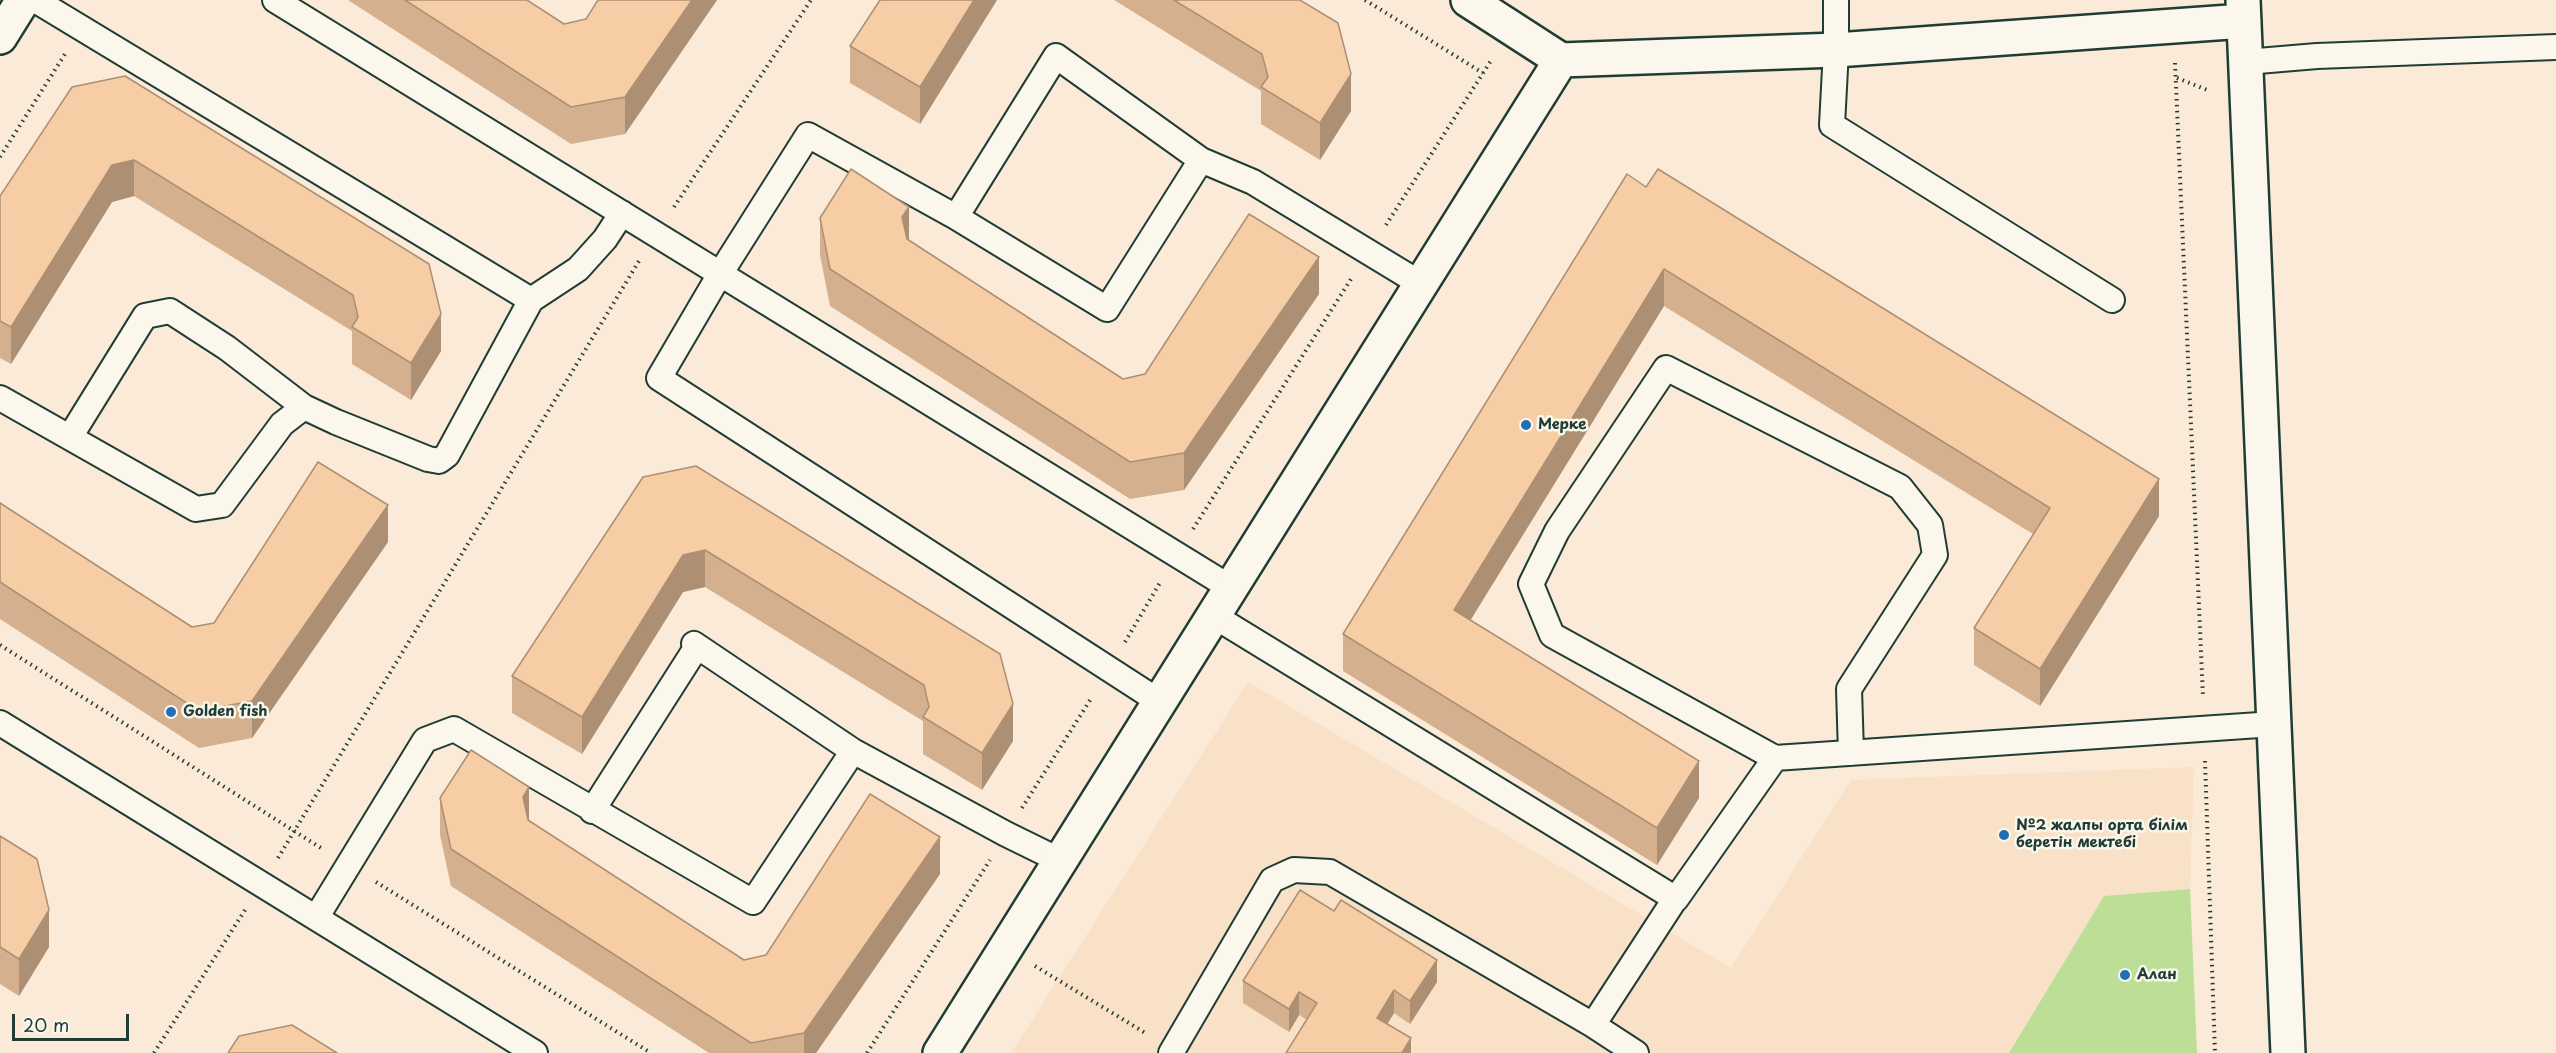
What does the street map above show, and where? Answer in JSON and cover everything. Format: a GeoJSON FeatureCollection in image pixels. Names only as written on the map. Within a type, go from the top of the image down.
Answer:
{"type":"FeatureCollection","features":[{"type":"Feature","properties":{"kind":"street"},"geometry":{"type":"LineString","coordinates":[[0,37],[23,0]]}},
{"type":"Feature","properties":{"kind":"street"},"geometry":{"type":"LineString","coordinates":[[1468,0],[1561,60],[1836,50],[2172,26],[2244,11],[2288,1053]]}},
{"type":"Feature","properties":{"kind":"street"},"geometry":{"type":"LineString","coordinates":[[940,1053],[1561,60]]}},
{"type":"Feature","properties":{"kind":"lane"},"geometry":{"type":"LineString","coordinates":[[35,0],[531,300]]}},
{"type":"Feature","properties":{"kind":"lane"},"geometry":{"type":"LineString","coordinates":[[275,0],[1231,588]]}},
{"type":"Feature","properties":{"kind":"lane"},"geometry":{"type":"LineString","coordinates":[[1836,0],[1832,125],[2112,300]]}},
{"type":"Feature","properties":{"kind":"lane"},"geometry":{"type":"LineString","coordinates":[[2246,62],[2317,56],[2556,47]]}},
{"type":"Feature","properties":{"kind":"lane"},"geometry":{"type":"LineString","coordinates":[[956,218],[1056,56],[1201,160],[1253,182],[1421,284]]}},
{"type":"Feature","properties":{"kind":"lane"},"geometry":{"type":"LineString","coordinates":[[1160,702],[659,378],[720,274],[808,135],[956,218],[1107,309],[1201,160]]}},
{"type":"Feature","properties":{"kind":"lane"},"geometry":{"type":"LineString","coordinates":[[70,437],[145,315],[170,311],[227,348],[304,407],[428,459],[439,461],[447,455],[531,300],[578,269],[604,239],[622,213]]}},
{"type":"Feature","properties":{"kind":"lane"},"geometry":{"type":"LineString","coordinates":[[1851,753],[1849,689],[1935,555],[1930,525],[1900,487],[1666,368],[1557,531],[1531,584],[1552,635],[1775,758],[2204,730],[2274,724]]}},
{"type":"Feature","properties":{"kind":"lane"},"geometry":{"type":"LineString","coordinates":[[0,398],[196,509],[222,505],[282,424],[304,407]]}},
{"type":"Feature","properties":{"kind":"lane"},"geometry":{"type":"LineString","coordinates":[[1214,616],[1675,899]]}},
{"type":"Feature","properties":{"kind":"lane"},"geometry":{"type":"LineString","coordinates":[[592,811],[696,648],[694,644],[853,751],[1006,834],[1061,861]]}},
{"type":"Feature","properties":{"kind":"lane"},"geometry":{"type":"LineString","coordinates":[[0,723],[535,1053]]}},
{"type":"Feature","properties":{"kind":"lane"},"geometry":{"type":"LineString","coordinates":[[316,918],[425,740],[454,729],[592,811],[753,902],[853,751]]}},
{"type":"Feature","properties":{"kind":"lane"},"geometry":{"type":"LineString","coordinates":[[1593,1025],[1675,899],[1775,758]]}},
{"type":"Feature","properties":{"kind":"lane"},"geometry":{"type":"LineString","coordinates":[[1172,1052],[1272,880],[1294,870],[1330,872],[1593,1025],[1636,1053]]}},
{"type":"Feature","properties":{"kind":"path"},"geometry":{"type":"LineString","coordinates":[[154,1053],[262,885],[656,234],[811,0]]}},
{"type":"Feature","properties":{"kind":"path"},"geometry":{"type":"LineString","coordinates":[[1365,0],[1483,73]]}},
{"type":"Feature","properties":{"kind":"path"},"geometry":{"type":"LineString","coordinates":[[2172,26],[2178,90],[2216,1053]]}},
{"type":"Feature","properties":{"kind":"path"},"geometry":{"type":"LineString","coordinates":[[0,157],[81,28]]}},
{"type":"Feature","properties":{"kind":"path"},"geometry":{"type":"LineString","coordinates":[[1005,948],[1172,1052]]}},
{"type":"Feature","properties":{"kind":"shaded area","name":"№2 жалпы орта білім беретін мектебі"},"geometry":{"type":"Polygon","coordinates":[[[1248,682],[1731,968],[1851,780],[2194,767],[2190,889],[2104,896],[2009,1053],[1011,1053],[1248,682]]]}},
{"type":"Feature","properties":{"kind":"green space","name":"Алан"},"geometry":{"type":"Polygon","coordinates":[[[2190,889],[2197,1053],[2009,1053],[2104,896],[2190,889]]]}},
{"type":"Feature","properties":{"kind":"building"},"geometry":{"type":"Polygon","coordinates":[[[405,0],[527,0],[564,24],[586,19],[598,0],[692,0],[625,97],[571,107],[405,0]]]}},
{"type":"Feature","properties":{"kind":"building"},"geometry":{"type":"Polygon","coordinates":[[[880,0],[974,0],[920,87],[850,46],[880,0]]]}},
{"type":"Feature","properties":{"kind":"building"},"geometry":{"type":"Polygon","coordinates":[[[1174,0],[1300,0],[1338,23],[1351,74],[1320,123],[1261,87],[1268,77],[1262,54],[1174,0]]]}},
{"type":"Feature","properties":{"kind":"building"},"geometry":{"type":"Polygon","coordinates":[[[125,76],[429,264],[441,314],[411,363],[352,327],[358,317],[353,295],[134,160],[112,165],[11,327],[0,321],[0,196],[72,87],[125,76]]]}},
{"type":"Feature","properties":{"kind":"building"},"geometry":{"type":"Polygon","coordinates":[[[851,169],[909,207],[902,217],[907,239],[1123,379],[1145,374],[1249,214],[1319,257],[1184,453],[1130,462],[830,269],[820,218],[851,169]]]}},
{"type":"Feature","properties":{"kind":"building"},"geometry":{"type":"Polygon","coordinates":[[[1658,169],[2159,479],[2040,669],[1974,628],[2050,508],[1664,269],[1454,610],[1699,761],[1657,828],[1343,634],[1627,174],[1646,187],[1658,169]]]}},
{"type":"Feature","properties":{"kind":"building"},"geometry":{"type":"Polygon","coordinates":[[[318,462],[388,505],[252,701],[199,711],[0,582],[0,503],[192,627],[214,623],[318,462]]]}},
{"type":"Feature","properties":{"kind":"building"},"geometry":{"type":"Polygon","coordinates":[[[696,466],[1000,654],[1013,704],[982,753],[923,717],[929,707],[924,685],[705,550],[683,555],[582,717],[512,676],[643,477],[696,466]]]}},
{"type":"Feature","properties":{"kind":"building"},"geometry":{"type":"Polygon","coordinates":[[[471,750],[529,787],[523,797],[528,820],[744,960],[766,955],[870,794],[940,837],[804,1033],[751,1043],[451,849],[440,798],[471,750]]]}},
{"type":"Feature","properties":{"kind":"building"},"geometry":{"type":"Polygon","coordinates":[[[0,836],[37,859],[49,910],[19,959],[0,947],[0,836]]]}},
{"type":"Feature","properties":{"kind":"building"},"geometry":{"type":"Polygon","coordinates":[[[1300,890],[1334,911],[1341,900],[1437,960],[1410,1001],[1394,990],[1377,1018],[1411,1038],[1402,1053],[1286,1053],[1317,1003],[1299,992],[1289,1009],[1243,981],[1300,890]]]}},
{"type":"Feature","properties":{"kind":"building"},"geometry":{"type":"Polygon","coordinates":[[[292,1025],[337,1053],[228,1053],[239,1036],[292,1025]]]}},
{"type":"Feature","properties":{"kind":"place","name":"Мерке"},"geometry":{"type":"Point","coordinates":[1526,425]}},
{"type":"Feature","properties":{"kind":"place","name":"Golden fish"},"geometry":{"type":"Point","coordinates":[171,712]}},
{"type":"Feature","properties":{"kind":"place","name":"№2 жалпы орта білім беретін мектебі"},"geometry":{"type":"Point","coordinates":[2004,835]}},
{"type":"Feature","properties":{"kind":"place","name":"Алан"},"geometry":{"type":"Point","coordinates":[2125,975]}}]}
